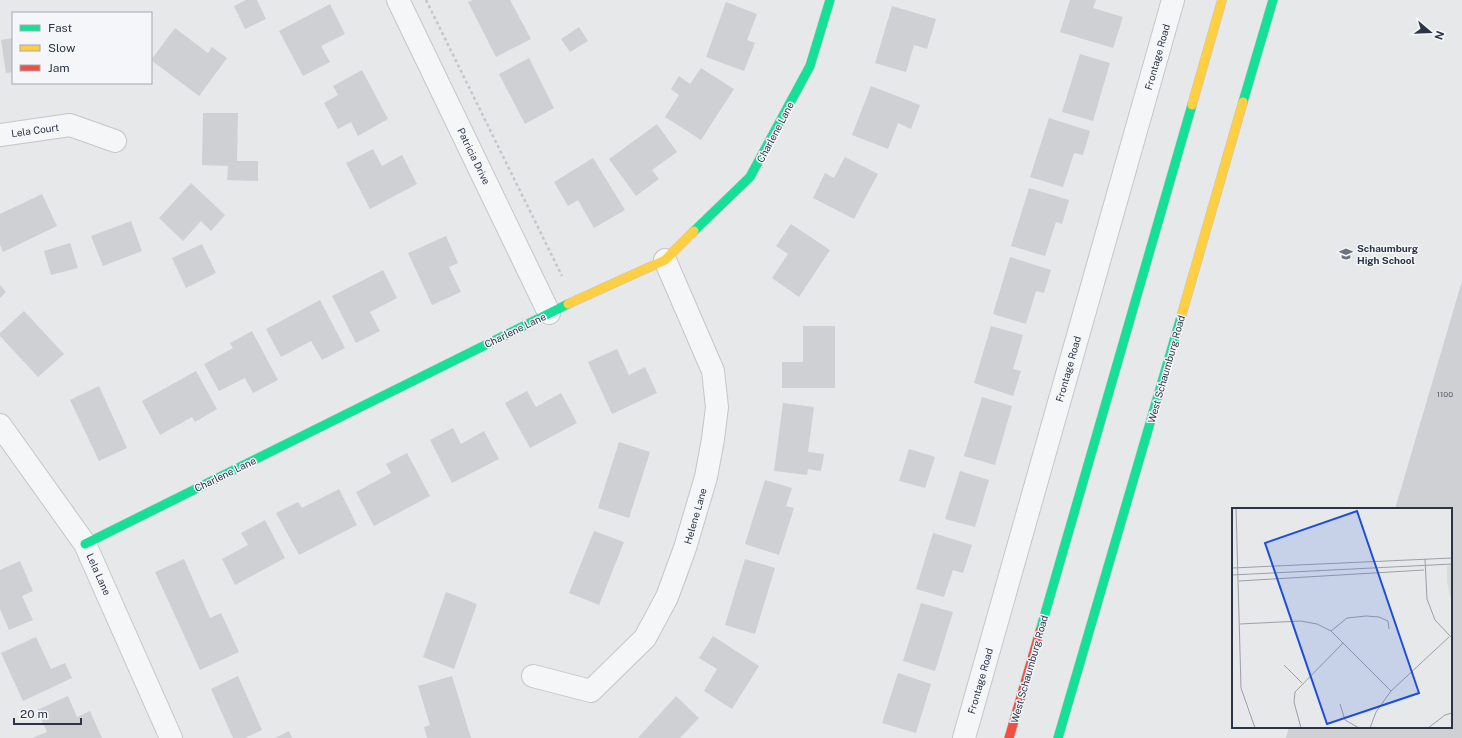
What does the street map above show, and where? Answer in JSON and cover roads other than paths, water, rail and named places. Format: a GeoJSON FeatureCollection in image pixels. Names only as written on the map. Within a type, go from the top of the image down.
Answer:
{"type":"FeatureCollection","features":[{"type":"Feature","properties":{"kind":"main road","name":"Charlene Lane"},"geometry":{"type":"LineString","coordinates":[[85,544],[549,313],[665,260],[750,177],[810,66],[830,0]]}},
{"type":"Feature","properties":{"kind":"main road","name":"West Schaumburg Road"},"geometry":{"type":"LineString","coordinates":[[1009,738],[1222,0]]}},
{"type":"Feature","properties":{"kind":"main road","name":"West Schaumburg Road"},"geometry":{"type":"LineString","coordinates":[[1058,738],[1273,0]]}},
{"type":"Feature","properties":{"kind":"street","name":"Patricia Drive"},"geometry":{"type":"LineString","coordinates":[[398,0],[549,313]]}},
{"type":"Feature","properties":{"kind":"street","name":"Frontage Road"},"geometry":{"type":"LineString","coordinates":[[964,738],[1173,0]]}},
{"type":"Feature","properties":{"kind":"street","name":"Lela Court"},"geometry":{"type":"LineString","coordinates":[[0,135],[70,125],[115,141]]}},
{"type":"Feature","properties":{"kind":"street","name":"Helene Lane"},"geometry":{"type":"LineString","coordinates":[[533,676],[591,691],[645,638],[667,597],[685,548],[706,477],[717,407],[713,371],[665,260]]}},
{"type":"Feature","properties":{"kind":"street","name":"Lela Lane"},"geometry":{"type":"LineString","coordinates":[[0,425],[85,544],[171,738]]}},
{"type":"Feature","properties":{"kind":"place","name":"Schaumburg High School"},"geometry":{"type":"Point","coordinates":[1346,254]}}]}
